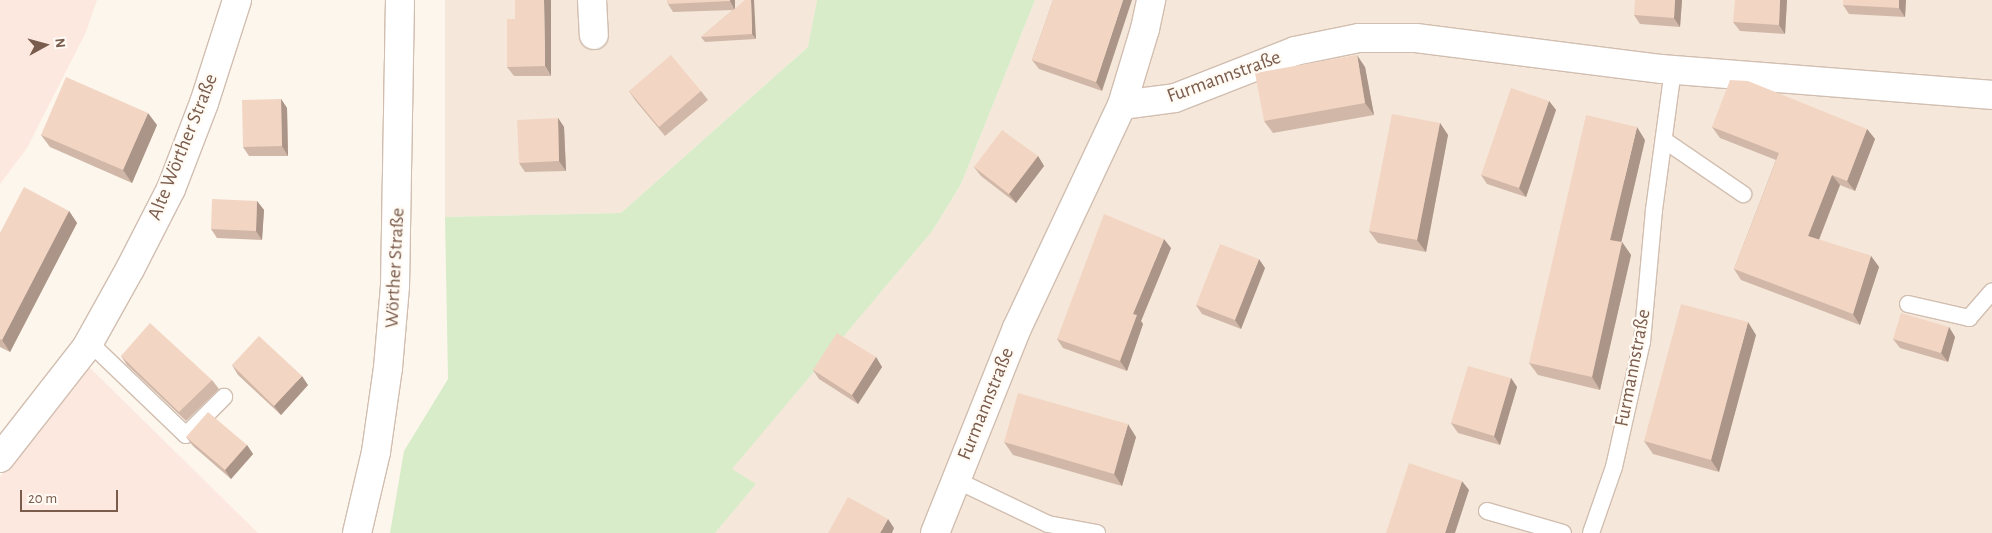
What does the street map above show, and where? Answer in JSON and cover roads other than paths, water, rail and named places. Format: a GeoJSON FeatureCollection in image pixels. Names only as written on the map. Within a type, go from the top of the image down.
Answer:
{"type":"FeatureCollection","features":[{"type":"Feature","properties":{"kind":"street","name":"Alte Wörther Straße"},"geometry":{"type":"LineString","coordinates":[[0,458],[89,342],[130,269],[171,189],[204,104],[237,0]]}},
{"type":"Feature","properties":{"kind":"street","name":"Wörther Straße"},"geometry":{"type":"LineString","coordinates":[[358,533],[376,452],[388,368],[395,286],[400,0]]}},
{"type":"Feature","properties":{"kind":"street"},"geometry":{"type":"LineString","coordinates":[[592,0],[594,35]]}},
{"type":"Feature","properties":{"kind":"street"},"geometry":{"type":"LineString","coordinates":[[1122,105],[1145,29],[1151,0]]}},
{"type":"Feature","properties":{"kind":"street","name":"Furmannstraße"},"geometry":{"type":"LineString","coordinates":[[935,533],[1017,328],[1122,105],[1175,98],[1295,51],[1360,38],[1416,38],[1673,70],[1992,94]]}},
{"type":"Feature","properties":{"kind":"lane","name":"Furmannstraße"},"geometry":{"type":"LineString","coordinates":[[1591,533],[1614,467],[1642,342],[1654,210],[1673,70]]}},
{"type":"Feature","properties":{"kind":"lane"},"geometry":{"type":"LineString","coordinates":[[1664,140],[1743,194]]}},
{"type":"Feature","properties":{"kind":"lane"},"geometry":{"type":"LineString","coordinates":[[1908,304],[1969,318],[1992,292]]}},
{"type":"Feature","properties":{"kind":"lane"},"geometry":{"type":"LineString","coordinates":[[89,342],[186,435],[224,398]]}},
{"type":"Feature","properties":{"kind":"lane","name":"Furmannstraße"},"geometry":{"type":"LineString","coordinates":[[956,480],[1048,524],[1097,533]]}},
{"type":"Feature","properties":{"kind":"lane"},"geometry":{"type":"LineString","coordinates":[[1487,511],[1563,533]]}}]}
